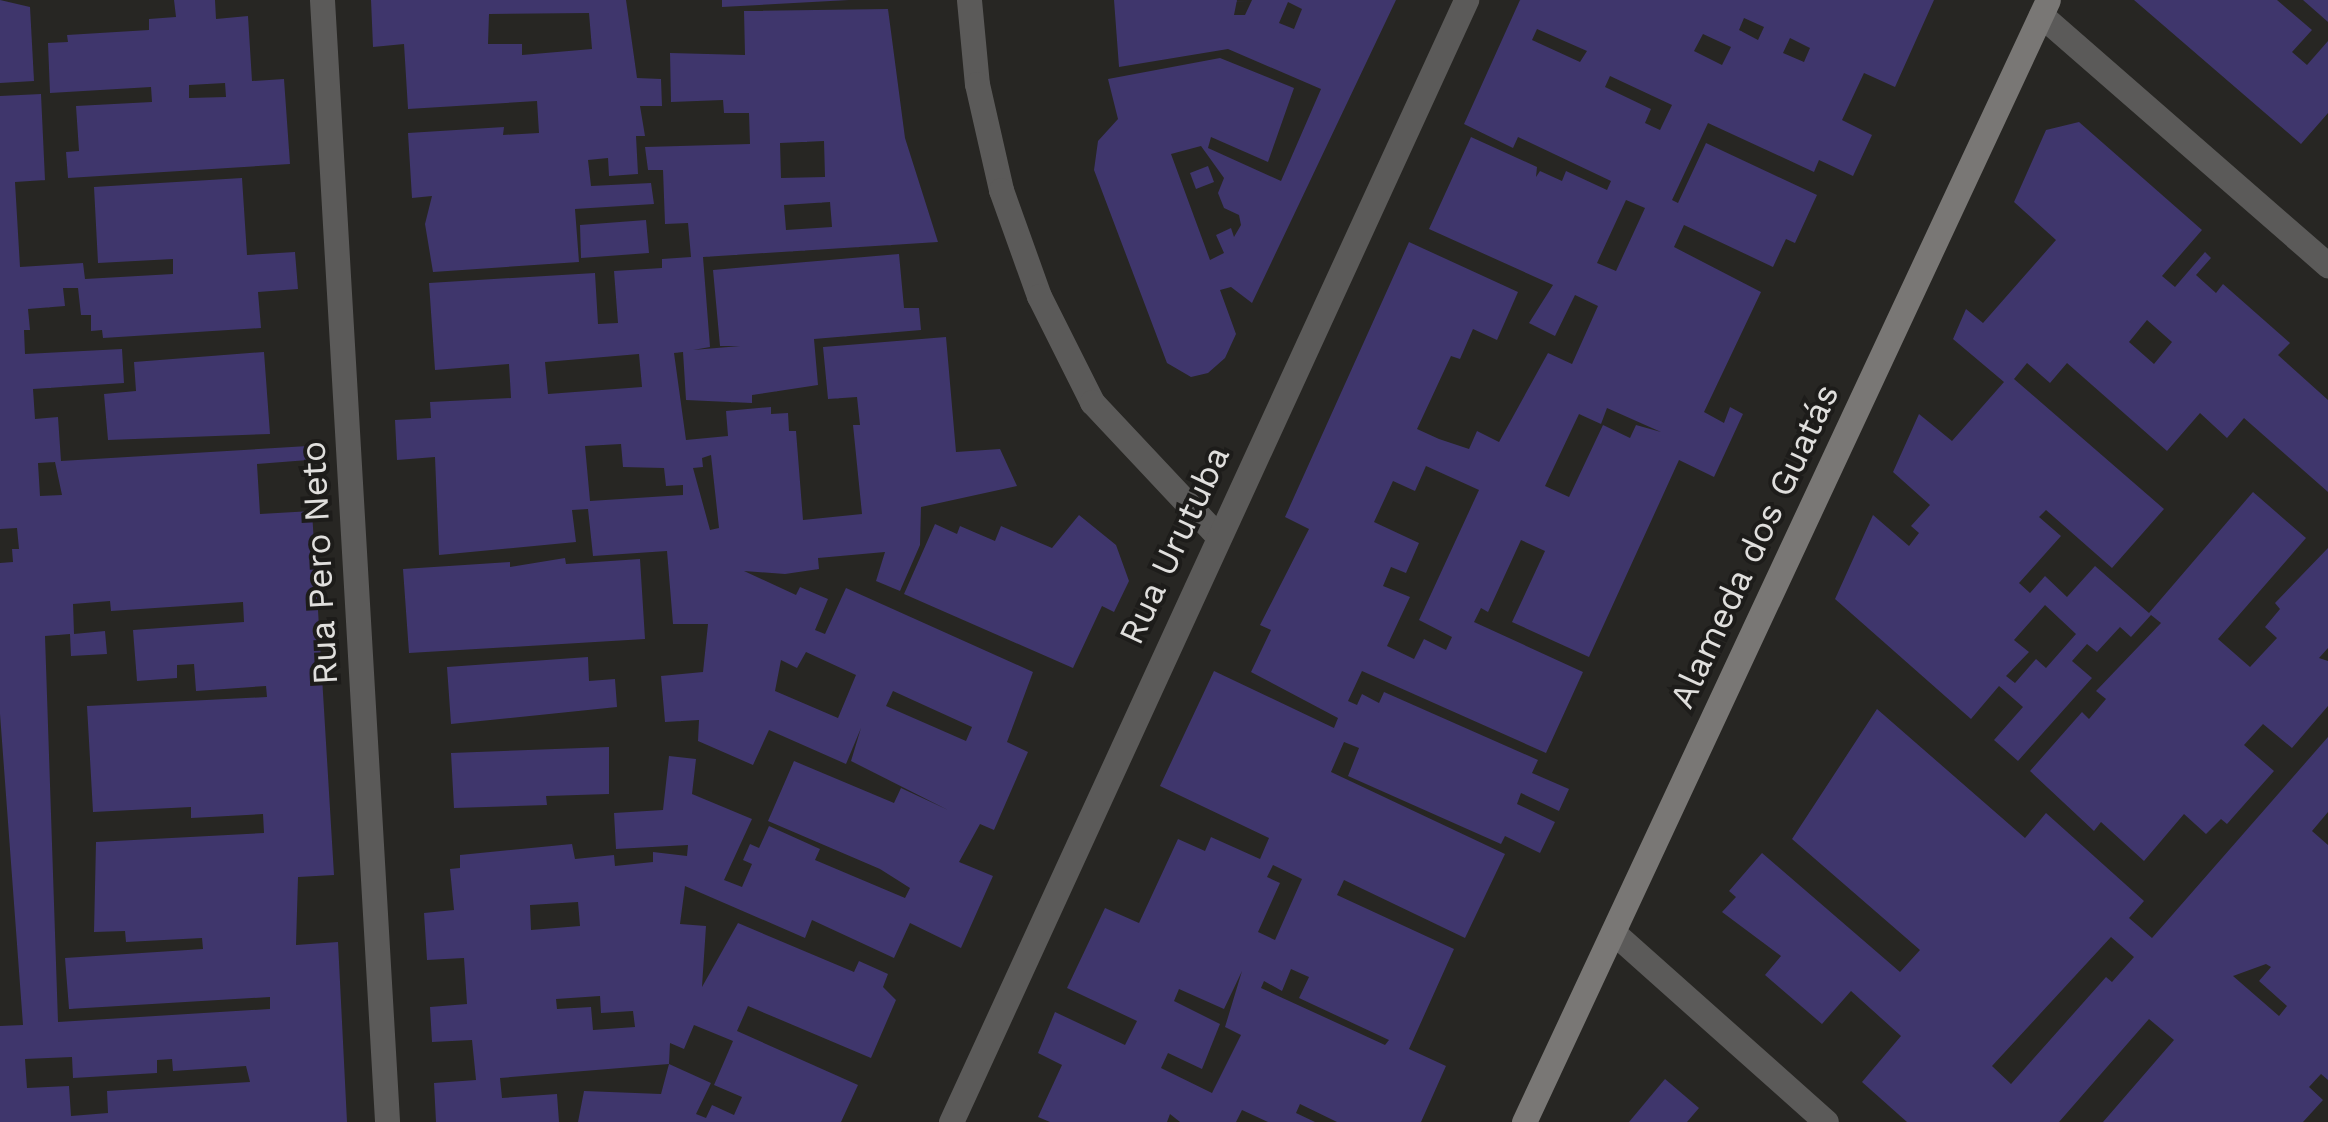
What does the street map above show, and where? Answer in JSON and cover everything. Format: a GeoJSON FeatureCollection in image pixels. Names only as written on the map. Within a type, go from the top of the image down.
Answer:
{"type":"FeatureCollection","features":[{"type":"Feature","properties":{"kind":"street","name":"Rua Pero Neto"},"geometry":{"type":"LineString","coordinates":[[322,0],[387,1122]]}},
{"type":"Feature","properties":{"kind":"street"},"geometry":{"type":"LineString","coordinates":[[969,0],[976,84],[1001,190],[1039,296],[1092,402],[1216,535]]}},
{"type":"Feature","properties":{"kind":"street","name":"Rua Urutuba"},"geometry":{"type":"LineString","coordinates":[[951,1122],[1216,535],[1466,0]]}},
{"type":"Feature","properties":{"kind":"street"},"geometry":{"type":"LineString","coordinates":[[2044,8],[2328,265]]}},
{"type":"Feature","properties":{"kind":"street","name":"Alameda dos Guatás"},"geometry":{"type":"LineString","coordinates":[[1524,1122],[2044,8]]}},
{"type":"Feature","properties":{"kind":"street"},"geometry":{"type":"LineString","coordinates":[[1614,932],[1826,1122]]}},
{"type":"Feature","properties":{"kind":"building"},"geometry":{"type":"Polygon","coordinates":[[[0,0],[30,7],[34,81],[0,83],[0,0]]]}},
{"type":"Feature","properties":{"kind":"building"},"geometry":{"type":"Polygon","coordinates":[[[174,0],[215,0],[216,19],[248,16],[252,81],[284,79],[290,164],[68,178],[66,152],[79,151],[76,106],[152,102],[151,87],[50,93],[48,43],[68,42],[67,35],[149,30],[149,19],[176,17],[174,0]],[[225,83],[189,85],[189,98],[226,97],[225,83]]]}},
{"type":"Feature","properties":{"kind":"building"},"geometry":{"type":"Polygon","coordinates":[[[371,0],[626,0],[637,78],[661,79],[662,106],[640,106],[645,136],[636,136],[638,174],[609,176],[608,158],[588,160],[591,186],[651,183],[654,204],[575,209],[579,262],[433,272],[425,224],[432,196],[412,198],[408,133],[504,127],[503,135],[539,133],[537,101],[408,109],[404,44],[373,47],[371,0]],[[589,13],[489,14],[488,44],[522,44],[522,55],[592,49],[589,13]]]}},
{"type":"Feature","properties":{"kind":"building"},"geometry":{"type":"Polygon","coordinates":[[[722,0],[849,0],[722,7],[722,0]]]}},
{"type":"Feature","properties":{"kind":"building"},"geometry":{"type":"Polygon","coordinates":[[[1114,0],[1237,0],[1234,15],[1245,15],[1252,0],[1396,0],[1252,303],[1231,287],[1220,290],[1236,334],[1225,358],[1208,373],[1191,377],[1167,363],[1094,170],[1098,141],[1118,119],[1108,79],[1220,58],[1294,88],[1268,162],[1211,137],[1208,148],[1281,181],[1321,89],[1228,49],[1119,67],[1114,0]],[[1288,2],[1279,23],[1294,29],[1302,9],[1288,2]],[[1201,146],[1171,154],[1210,260],[1224,253],[1216,235],[1231,228],[1234,237],[1241,225],[1239,215],[1224,208],[1218,193],[1224,178],[1201,146]]]}},
{"type":"Feature","properties":{"kind":"building"},"geometry":{"type":"Polygon","coordinates":[[[1520,0],[1934,0],[1895,87],[1864,73],[1842,120],[1872,135],[1853,176],[1819,160],[1814,172],[1708,123],[1672,200],[1678,203],[1706,143],[1817,195],[1795,243],[1786,239],[1773,267],[1684,225],[1674,247],[1761,292],[1704,412],[1724,423],[1730,407],[1743,414],[1714,477],[1679,460],[1589,657],[1512,622],[1545,551],[1521,540],[1488,612],[1481,608],[1474,622],[1583,672],[1546,753],[1362,671],[1348,701],[1357,705],[1362,694],[1379,703],[1384,692],[1538,760],[1532,773],[1569,789],[1559,811],[1521,793],[1517,804],[1555,822],[1540,853],[1505,836],[1501,844],[1348,776],[1359,748],[1344,742],[1331,772],[1505,854],[1465,938],[1344,880],[1337,895],[1454,949],[1409,1049],[1446,1066],[1421,1122],[1337,1122],[1300,1104],[1296,1113],[1315,1122],[1268,1122],[1242,1110],[1236,1122],[1180,1122],[1170,1114],[1167,1122],[1050,1122],[1038,1117],[1062,1065],[1038,1053],[1055,1012],[1125,1045],[1137,1021],[1067,988],[1105,908],[1139,923],[1178,839],[1205,851],[1211,837],[1260,859],[1269,838],[1160,786],[1214,671],[1334,728],[1338,718],[1251,672],[1271,630],[1260,625],[1309,529],[1285,517],[1409,242],[1518,292],[1497,340],[1473,329],[1460,359],[1451,356],[1417,429],[1439,439],[1469,449],[1477,431],[1499,442],[1548,353],[1572,364],[1598,306],[1575,295],[1555,336],[1529,323],[1553,285],[1429,229],[1471,137],[1537,167],[1536,177],[1540,171],[1562,181],[1566,171],[1607,190],[1611,181],[1518,137],[1513,148],[1464,124],[1520,0]],[[1744,18],[1739,30],[1758,40],[1764,27],[1744,18]],[[1537,29],[1532,40],[1580,62],[1587,51],[1537,29]],[[1703,34],[1694,51],[1722,65],[1731,47],[1703,34]],[[1790,38],[1783,53],[1804,62],[1810,48],[1790,38]],[[1610,76],[1605,87],[1651,109],[1645,123],[1660,130],[1672,105],[1610,76]],[[1626,200],[1597,263],[1616,271],[1645,208],[1626,200]],[[1607,408],[1601,424],[1579,414],[1545,486],[1569,497],[1603,425],[1630,438],[1636,425],[1661,432],[1607,408]],[[1426,466],[1415,491],[1393,481],[1374,522],[1419,543],[1406,573],[1391,567],[1383,586],[1410,597],[1387,646],[1414,659],[1424,639],[1446,650],[1452,637],[1419,620],[1479,490],[1426,466]],[[1273,865],[1267,877],[1280,883],[1258,932],[1275,940],[1302,879],[1273,865]],[[1291,969],[1282,991],[1264,981],[1261,988],[1385,1045],[1389,1040],[1299,998],[1309,977],[1291,969]],[[1242,971],[1224,1009],[1179,989],[1174,1001],[1220,1024],[1202,1069],[1168,1053],[1161,1068],[1212,1093],[1241,1035],[1225,1027],[1242,971]]]}},
{"type":"Feature","properties":{"kind":"building"},"geometry":{"type":"Polygon","coordinates":[[[2134,0],[2277,0],[2312,30],[2292,52],[2307,65],[2328,41],[2328,113],[2301,144],[2134,0]]]}},
{"type":"Feature","properties":{"kind":"building"},"geometry":{"type":"Polygon","coordinates":[[[2303,0],[2328,0],[2328,22],[2303,0]]]}},
{"type":"Feature","properties":{"kind":"building"},"geometry":{"type":"Polygon","coordinates":[[[888,9],[905,138],[938,242],[703,257],[710,347],[693,350],[740,346],[720,346],[713,270],[899,254],[904,308],[919,308],[921,330],[814,339],[818,385],[752,395],[752,403],[686,400],[683,352],[674,353],[686,440],[728,436],[726,411],[771,407],[771,414],[788,413],[789,431],[796,431],[803,520],[862,514],[853,425],[860,425],[857,397],[828,399],[823,347],[946,337],[956,452],[1000,449],[1017,486],[921,507],[920,545],[900,591],[876,581],[885,552],[818,558],[819,569],[785,574],[744,571],[796,595],[800,587],[828,599],[815,630],[825,634],[846,588],[1033,672],[1007,742],[1028,752],[994,830],[980,824],[959,862],[993,876],[961,948],[910,923],[894,958],[812,920],[805,938],[685,886],[680,924],[706,926],[702,987],[738,923],[854,972],[859,961],[888,974],[883,987],[896,1000],[871,1058],[748,1006],[737,1031],[858,1085],[841,1122],[578,1122],[584,1091],[661,1094],[669,1064],[500,1078],[502,1098],[557,1094],[559,1122],[436,1122],[434,1083],[476,1080],[472,1040],[432,1042],[430,1007],[467,1004],[464,958],[427,960],[424,913],[454,910],[450,869],[460,868],[460,855],[572,844],[575,859],[614,855],[615,866],[653,862],[653,852],[687,856],[688,845],[616,849],[614,813],[663,810],[669,756],[696,759],[692,794],[752,819],[724,880],[742,887],[752,864],[743,860],[750,844],[759,848],[769,826],[820,849],[815,860],[905,898],[910,888],[880,869],[768,821],[794,761],[894,803],[901,788],[948,810],[851,761],[861,728],[846,764],[769,730],[753,765],[698,741],[699,720],[665,722],[661,676],[703,672],[708,624],[673,624],[667,551],[593,556],[588,509],[572,510],[576,542],[439,555],[435,457],[397,460],[395,420],[431,418],[430,402],[511,398],[509,364],[435,370],[429,283],[595,273],[598,324],[618,323],[614,271],[662,268],[662,259],[691,257],[688,223],[665,224],[663,170],[648,170],[645,147],[750,144],[749,113],[724,113],[723,100],[671,102],[670,53],[745,55],[744,11],[888,9]],[[824,141],[780,143],[781,178],[825,177],[824,141]],[[830,202],[784,205],[786,230],[832,227],[830,202]],[[639,354],[545,362],[548,394],[642,387],[639,354]],[[621,444],[585,446],[590,501],[683,495],[683,485],[666,486],[664,468],[623,467],[621,444]],[[711,455],[702,458],[703,467],[693,468],[710,530],[719,528],[711,455]],[[806,652],[797,668],[781,660],[775,691],[838,718],[856,675],[806,652]],[[893,691],[886,706],[966,741],[972,727],[893,691]],[[578,902],[530,905],[531,930],[580,926],[578,902]],[[600,996],[556,999],[557,1009],[591,1007],[593,1030],[635,1027],[633,1011],[601,1013],[600,996]],[[694,1025],[684,1049],[670,1043],[669,1064],[711,1083],[696,1114],[706,1118],[712,1105],[734,1115],[742,1097],[714,1085],[733,1041],[694,1025]]]}},
{"type":"Feature","properties":{"kind":"building"},"geometry":{"type":"Polygon","coordinates":[[[41,94],[45,180],[15,182],[20,267],[83,263],[85,279],[173,274],[173,259],[98,263],[94,187],[242,178],[247,255],[295,252],[298,289],[258,292],[261,328],[103,338],[102,330],[91,331],[91,315],[81,315],[78,288],[63,288],[65,306],[28,309],[30,330],[24,330],[25,354],[122,349],[124,383],[33,389],[35,419],[58,417],[61,461],[308,446],[308,460],[257,464],[260,514],[312,511],[334,875],[298,877],[296,945],[338,942],[347,1122],[0,1122],[0,1026],[23,1025],[0,714],[0,563],[13,562],[12,549],[19,549],[17,528],[0,529],[0,96],[41,94]],[[55,462],[38,463],[40,496],[62,495],[55,462]],[[110,601],[73,604],[74,634],[105,631],[107,654],[71,656],[70,634],[45,636],[58,1022],[270,1009],[270,997],[69,1009],[65,958],[203,949],[202,938],[126,942],[125,931],[94,932],[96,842],[264,833],[263,814],[191,818],[191,807],[93,812],[87,706],[267,697],[266,686],[196,691],[194,664],[177,665],[177,678],[137,681],[133,630],[244,622],[243,602],[111,611],[110,601]],[[72,1057],[25,1059],[27,1088],[69,1086],[71,1116],[108,1113],[107,1091],[250,1082],[246,1066],[173,1071],[172,1059],[157,1060],[157,1073],[73,1078],[72,1057]]]}},
{"type":"Feature","properties":{"kind":"building"},"geometry":{"type":"Polygon","coordinates":[[[2079,122],[2202,230],[2162,276],[2175,287],[2205,252],[2211,258],[2196,275],[2216,293],[2223,284],[2290,343],[2278,355],[2328,400],[2328,492],[2244,418],[2227,438],[2200,413],[2167,451],[2067,363],[2050,383],[2027,363],[2014,379],[2164,509],[2112,568],[2046,510],[2039,517],[2061,536],[2019,583],[2030,593],[2045,576],[2067,597],[2095,566],[2149,613],[2253,492],[2306,538],[2218,639],[2250,667],[2277,638],[2265,627],[2280,609],[2275,603],[2328,548],[2328,648],[2319,658],[2328,661],[2328,706],[2292,748],[2263,724],[2244,745],[2274,771],[2227,824],[2221,819],[2206,834],[2184,814],[2144,861],[2101,822],[2094,831],[2030,771],[2082,712],[2089,719],[2106,699],[2096,691],[2161,623],[2151,615],[2131,637],[2120,627],[2097,652],[2087,644],[2072,661],[2092,678],[2018,761],[1994,740],[2023,707],[1999,686],[1971,719],[1835,599],[1873,515],[1909,546],[1919,533],[1911,526],[1930,505],[1893,472],[1919,414],[1952,441],[2004,382],[1953,339],[1966,309],[1983,323],[2056,240],[2014,202],[2046,130],[2079,122]],[[2147,320],[2129,342],[2154,364],[2172,342],[2147,320]],[[2045,605],[2014,640],[2029,652],[2006,676],[2015,683],[2036,659],[2046,668],[2076,634],[2045,605]]]}},
{"type":"Feature","properties":{"kind":"building"},"geometry":{"type":"Polygon","coordinates":[[[1208,166],[1214,182],[1196,189],[1190,173],[1208,166]]]}},
{"type":"Feature","properties":{"kind":"building"},"geometry":{"type":"Polygon","coordinates":[[[646,220],[649,253],[581,258],[580,225],[646,220]]]}},
{"type":"Feature","properties":{"kind":"building"},"geometry":{"type":"Polygon","coordinates":[[[264,352],[270,434],[108,440],[104,394],[136,391],[134,362],[264,352]]]}},
{"type":"Feature","properties":{"kind":"building"},"geometry":{"type":"Polygon","coordinates":[[[1079,515],[1116,545],[1129,581],[1114,612],[1102,606],[1073,668],[904,594],[935,524],[957,534],[960,526],[995,541],[1001,526],[1052,548],[1079,515]]]}},
{"type":"Feature","properties":{"kind":"building"},"geometry":{"type":"Polygon","coordinates":[[[565,558],[566,564],[640,559],[645,639],[409,653],[403,569],[510,562],[510,567],[565,558]]]}},
{"type":"Feature","properties":{"kind":"building"},"geometry":{"type":"Polygon","coordinates":[[[588,657],[589,681],[615,679],[617,707],[451,724],[447,667],[588,657]]]}},
{"type":"Feature","properties":{"kind":"building"},"geometry":{"type":"Polygon","coordinates":[[[1877,709],[2025,838],[2046,813],[2144,901],[2129,918],[2152,938],[2328,737],[2328,812],[2312,831],[2328,845],[2328,1080],[2321,1074],[2309,1087],[2323,1100],[2303,1122],[2103,1122],[2174,1040],[2149,1019],[2059,1122],[1907,1122],[1862,1082],[1901,1036],[1851,991],[1822,1024],[1765,975],[1781,956],[1722,912],[1736,897],[1729,891],[1762,853],[1900,972],[1920,950],[1792,839],[1877,709]],[[2111,937],[1992,1066],[2011,1084],[2106,977],[2112,982],[2134,957],[2111,937]],[[2266,964],[2233,976],[2279,1016],[2287,1006],[2259,981],[2271,967],[2266,964]]]}},
{"type":"Feature","properties":{"kind":"building"},"geometry":{"type":"Polygon","coordinates":[[[609,747],[609,794],[546,796],[547,805],[454,808],[451,753],[609,747]]]}},
{"type":"Feature","properties":{"kind":"building"},"geometry":{"type":"Polygon","coordinates":[[[1665,1079],[1699,1108],[1687,1122],[1629,1122],[1665,1079]]]}}]}
